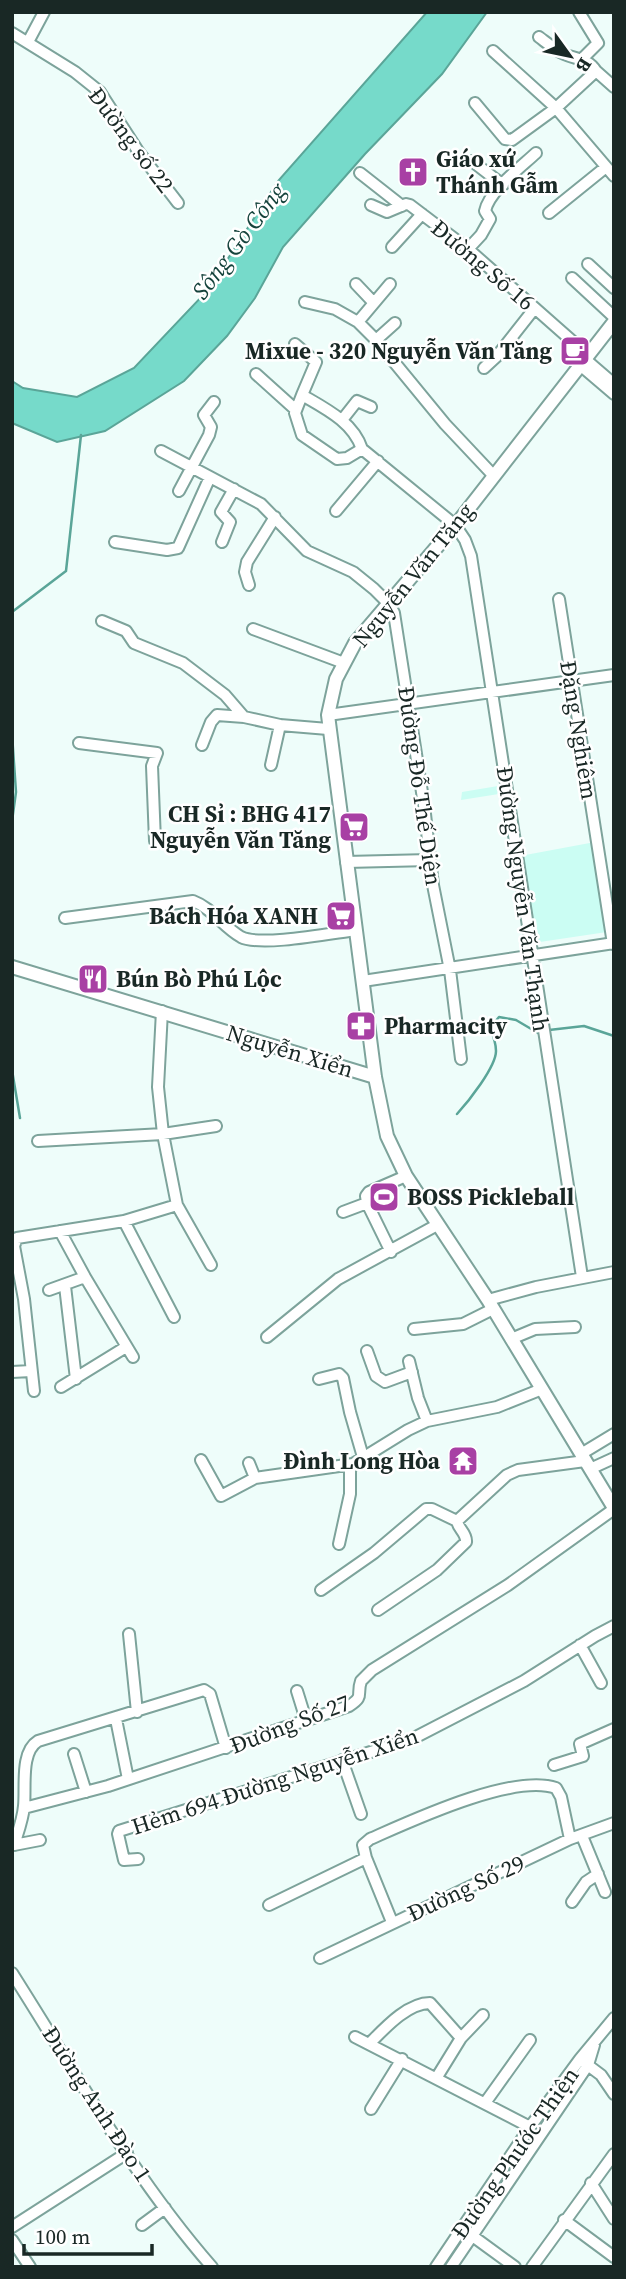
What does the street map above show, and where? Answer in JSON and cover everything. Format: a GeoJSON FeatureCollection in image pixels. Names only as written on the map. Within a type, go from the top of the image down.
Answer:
{"type":"FeatureCollection","features":[{"type":"Feature","properties":{"kind":"main road","name":"Nguyễn Văn Tăng"},"geometry":{"type":"LineString","coordinates":[[375,1077],[328,722],[336,679],[355,643],[455,525],[614,323]]}},
{"type":"Feature","properties":{"kind":"main road","name":"Nguyễn Xiển"},"geometry":{"type":"LineString","coordinates":[[12,967],[375,1077],[387,1136],[407,1176],[490,1305],[614,1508]]}},
{"type":"Feature","properties":{"kind":"street"},"geometry":{"type":"LineString","coordinates":[[27,42],[44,12]]}},
{"type":"Feature","properties":{"kind":"street"},"geometry":{"type":"LineString","coordinates":[[579,12],[598,43],[582,58]]}},
{"type":"Feature","properties":{"kind":"street","name":"Đường số 22"},"geometry":{"type":"LineString","coordinates":[[12,33],[75,72],[100,92],[138,151],[178,203]]}},
{"type":"Feature","properties":{"kind":"street"},"geometry":{"type":"LineString","coordinates":[[539,37],[567,56],[582,58],[614,87]]}},
{"type":"Feature","properties":{"kind":"street"},"geometry":{"type":"LineString","coordinates":[[493,51],[556,108],[610,172],[549,213]]}},
{"type":"Feature","properties":{"kind":"street"},"geometry":{"type":"LineString","coordinates":[[475,103],[509,141],[556,108],[596,71]]}},
{"type":"Feature","properties":{"kind":"street"},"geometry":{"type":"LineString","coordinates":[[468,248],[488,224],[490,219],[485,207],[536,153]]}},
{"type":"Feature","properties":{"kind":"street"},"geometry":{"type":"LineString","coordinates":[[472,161],[503,185]]}},
{"type":"Feature","properties":{"kind":"street"},"geometry":{"type":"LineString","coordinates":[[359,173],[402,206]]}},
{"type":"Feature","properties":{"kind":"street","name":"Đường Số 16"},"geometry":{"type":"LineString","coordinates":[[370,205],[387,212],[410,205],[468,248],[584,360]]}},
{"type":"Feature","properties":{"kind":"street"},"geometry":{"type":"LineString","coordinates":[[393,247],[422,214]]}},
{"type":"Feature","properties":{"kind":"street"},"geometry":{"type":"LineString","coordinates":[[588,264],[614,288]]}},
{"type":"Feature","properties":{"kind":"street"},"geometry":{"type":"LineString","coordinates":[[572,278],[614,317]]}},
{"type":"Feature","properties":{"kind":"street"},"geometry":{"type":"LineString","coordinates":[[356,284],[374,303]]}},
{"type":"Feature","properties":{"kind":"street"},"geometry":{"type":"LineString","coordinates":[[358,322],[390,284]]}},
{"type":"Feature","properties":{"kind":"street"},"geometry":{"type":"LineString","coordinates":[[304,302],[335,309],[358,322],[445,424],[493,475]]}},
{"type":"Feature","properties":{"kind":"street"},"geometry":{"type":"LineString","coordinates":[[484,368],[497,356],[534,309]]}},
{"type":"Feature","properties":{"kind":"street"},"geometry":{"type":"LineString","coordinates":[[376,340],[395,323]]}},
{"type":"Feature","properties":{"kind":"street"},"geometry":{"type":"LineString","coordinates":[[295,344],[316,362],[296,411],[302,435],[337,458],[347,458],[362,449]]}},
{"type":"Feature","properties":{"kind":"street"},"geometry":{"type":"LineString","coordinates":[[584,360],[614,384]]}},
{"type":"Feature","properties":{"kind":"street"},"geometry":{"type":"LineString","coordinates":[[584,360],[614,394]]}},
{"type":"Feature","properties":{"kind":"street"},"geometry":{"type":"LineString","coordinates":[[256,374],[296,411]]}},
{"type":"Feature","properties":{"kind":"street"},"geometry":{"type":"LineString","coordinates":[[302,395],[342,420],[358,435],[362,449],[455,525]]}},
{"type":"Feature","properties":{"kind":"street"},"geometry":{"type":"LineString","coordinates":[[342,420],[357,401],[371,407]]}},
{"type":"Feature","properties":{"kind":"street"},"geometry":{"type":"LineString","coordinates":[[179,491],[209,435],[211,427],[204,415],[214,402]]}},
{"type":"Feature","properties":{"kind":"street"},"geometry":{"type":"LineString","coordinates":[[161,451],[261,504],[307,551],[353,572],[389,604]]}},
{"type":"Feature","properties":{"kind":"street"},"geometry":{"type":"LineString","coordinates":[[336,511],[378,461]]}},
{"type":"Feature","properties":{"kind":"street"},"geometry":{"type":"LineString","coordinates":[[115,542],[167,550],[178,548],[210,477]]}},
{"type":"Feature","properties":{"kind":"street"},"geometry":{"type":"LineString","coordinates":[[222,542],[230,522],[221,512],[234,489]]}},
{"type":"Feature","properties":{"kind":"street"},"geometry":{"type":"LineString","coordinates":[[248,585],[245,572],[247,562],[275,517]]}},
{"type":"Feature","properties":{"kind":"street","name":"Đường Nguyễn Văn Thạnh"},"geometry":{"type":"LineString","coordinates":[[455,525],[471,556],[582,1277]]}},
{"type":"Feature","properties":{"kind":"street","name":"Đặng Nghiêm"},"geometry":{"type":"LineString","coordinates":[[559,599],[613,944]]}},
{"type":"Feature","properties":{"kind":"street","name":"Đường Đỗ Thế Diện"},"geometry":{"type":"LineString","coordinates":[[389,604],[397,622],[461,1059]]}},
{"type":"Feature","properties":{"kind":"street"},"geometry":{"type":"LineString","coordinates":[[102,621],[126,631],[134,643],[183,663],[225,695],[244,717]]}},
{"type":"Feature","properties":{"kind":"street"},"geometry":{"type":"LineString","coordinates":[[253,629],[344,663]]}},
{"type":"Feature","properties":{"kind":"street"},"geometry":{"type":"LineString","coordinates":[[202,746],[211,722],[217,715],[244,717],[280,725],[328,722],[408,704],[614,675]]}},
{"type":"Feature","properties":{"kind":"street"},"geometry":{"type":"LineString","coordinates":[[271,765],[280,725]]}},
{"type":"Feature","properties":{"kind":"street"},"geometry":{"type":"LineString","coordinates":[[79,743],[156,753],[152,766],[155,841]]}},
{"type":"Feature","properties":{"kind":"street"},"geometry":{"type":"LineString","coordinates":[[346,862],[430,860]]}},
{"type":"Feature","properties":{"kind":"street"},"geometry":{"type":"LineString","coordinates":[[65,918],[193,901],[202,904],[225,927],[249,940],[356,930]]}},
{"type":"Feature","properties":{"kind":"street"},"geometry":{"type":"LineString","coordinates":[[363,981],[613,944]]}},
{"type":"Feature","properties":{"kind":"street"},"geometry":{"type":"LineString","coordinates":[[163,1011],[158,1087],[163,1134],[177,1205],[211,1265]]}},
{"type":"Feature","properties":{"kind":"street"},"geometry":{"type":"LineString","coordinates":[[38,1141],[163,1134],[216,1126]]}},
{"type":"Feature","properties":{"kind":"street"},"geometry":{"type":"LineString","coordinates":[[391,1252],[366,1196],[369,1192],[407,1176]]}},
{"type":"Feature","properties":{"kind":"street"},"geometry":{"type":"LineString","coordinates":[[342,1212],[367,1203]]}},
{"type":"Feature","properties":{"kind":"street"},"geometry":{"type":"LineString","coordinates":[[34,1391],[24,1299],[14,1246],[17,1238],[124,1221],[177,1205]]}},
{"type":"Feature","properties":{"kind":"street"},"geometry":{"type":"LineString","coordinates":[[124,1221],[174,1317]]}},
{"type":"Feature","properties":{"kind":"street"},"geometry":{"type":"LineString","coordinates":[[267,1338],[338,1279],[437,1225]]}},
{"type":"Feature","properties":{"kind":"street"},"geometry":{"type":"LineString","coordinates":[[60,1231],[133,1357]]}},
{"type":"Feature","properties":{"kind":"street"},"geometry":{"type":"LineString","coordinates":[[414,1329],[463,1324],[490,1305],[582,1277],[614,1272]]}},
{"type":"Feature","properties":{"kind":"street"},"geometry":{"type":"LineString","coordinates":[[49,1290],[85,1277]]}},
{"type":"Feature","properties":{"kind":"street"},"geometry":{"type":"LineString","coordinates":[[65,1286],[76,1379]]}},
{"type":"Feature","properties":{"kind":"street"},"geometry":{"type":"LineString","coordinates":[[511,1339],[535,1329],[575,1327]]}},
{"type":"Feature","properties":{"kind":"street"},"geometry":{"type":"LineString","coordinates":[[61,1387],[126,1348]]}},
{"type":"Feature","properties":{"kind":"street"},"geometry":{"type":"LineString","coordinates":[[367,1351],[376,1376],[385,1382],[410,1366],[427,1421]]}},
{"type":"Feature","properties":{"kind":"street"},"geometry":{"type":"LineString","coordinates":[[12,1372],[30,1371]]}},
{"type":"Feature","properties":{"kind":"street"},"geometry":{"type":"LineString","coordinates":[[319,1379],[339,1374],[343,1378],[358,1461]]}},
{"type":"Feature","properties":{"kind":"street"},"geometry":{"type":"LineString","coordinates":[[339,1544],[350,1494],[350,1470],[358,1461],[427,1421],[497,1407],[542,1389]]}},
{"type":"Feature","properties":{"kind":"street"},"geometry":{"type":"LineString","coordinates":[[586,1461],[614,1434]]}},
{"type":"Feature","properties":{"kind":"street"},"geometry":{"type":"LineString","coordinates":[[457,1521],[507,1475],[518,1470],[614,1458]]}},
{"type":"Feature","properties":{"kind":"street"},"geometry":{"type":"LineString","coordinates":[[201,1460],[220,1496],[255,1478],[358,1461]]}},
{"type":"Feature","properties":{"kind":"street"},"geometry":{"type":"LineString","coordinates":[[249,1463],[255,1478]]}},
{"type":"Feature","properties":{"kind":"street","name":"Đường Số 27"},"geometry":{"type":"LineString","coordinates":[[24,1808],[128,1779],[349,1706],[358,1700],[361,1681],[372,1670],[508,1585],[614,1508]]}},
{"type":"Feature","properties":{"kind":"street"},"geometry":{"type":"LineString","coordinates":[[321,1590],[374,1553],[426,1510],[432,1509],[457,1521],[466,1542],[437,1570],[378,1610]]}},
{"type":"Feature","properties":{"kind":"street","name":"Hẻm 694 Đường Nguyễn Xiển"},"geometry":{"type":"LineString","coordinates":[[138,1859],[127,1861],[123,1858],[119,1831],[412,1740],[524,1681],[614,1626]]}},
{"type":"Feature","properties":{"kind":"street"},"geometry":{"type":"LineString","coordinates":[[129,1634],[137,1712]]}},
{"type":"Feature","properties":{"kind":"street"},"geometry":{"type":"LineString","coordinates":[[580,1645],[601,1683]]}},
{"type":"Feature","properties":{"kind":"street"},"geometry":{"type":"LineString","coordinates":[[40,1840],[13,1845],[24,1808],[25,1773],[29,1753],[34,1744],[205,1690],[210,1694],[226,1748]]}},
{"type":"Feature","properties":{"kind":"street"},"geometry":{"type":"LineString","coordinates":[[297,1691],[306,1720]]}},
{"type":"Feature","properties":{"kind":"street"},"geometry":{"type":"LineString","coordinates":[[116,1719],[128,1779]]}},
{"type":"Feature","properties":{"kind":"street"},"geometry":{"type":"LineString","coordinates":[[554,1765],[583,1756],[580,1744],[614,1729]]}},
{"type":"Feature","properties":{"kind":"street"},"geometry":{"type":"LineString","coordinates":[[75,1754],[86,1792]]}},
{"type":"Feature","properties":{"kind":"street"},"geometry":{"type":"LineString","coordinates":[[342,1760],[361,1814]]}},
{"type":"Feature","properties":{"kind":"street"},"geometry":{"type":"LineString","coordinates":[[12,1771],[25,1773]]}},
{"type":"Feature","properties":{"kind":"street"},"geometry":{"type":"LineString","coordinates":[[392,1922],[366,1858],[363,1845],[370,1839],[434,1811],[481,1795],[544,1783],[556,1787],[561,1797],[570,1839]]}},
{"type":"Feature","properties":{"kind":"street","name":"Đường Số 29"},"geometry":{"type":"LineString","coordinates":[[320,1958],[570,1839],[614,1823]]}},
{"type":"Feature","properties":{"kind":"street"},"geometry":{"type":"LineString","coordinates":[[582,1836],[605,1892]]}},
{"type":"Feature","properties":{"kind":"street"},"geometry":{"type":"LineString","coordinates":[[269,1905],[366,1858]]}},
{"type":"Feature","properties":{"kind":"street"},"geometry":{"type":"LineString","coordinates":[[572,1902],[586,1882],[597,1874]]}},
{"type":"Feature","properties":{"kind":"street","name":"Đường Anh Đào 1"},"geometry":{"type":"LineString","coordinates":[[12,1973],[127,2153],[165,2208],[212,2267]]}},
{"type":"Feature","properties":{"kind":"street"},"geometry":{"type":"LineString","coordinates":[[369,2044],[393,2019],[427,2002],[432,2004],[461,2038]]}},
{"type":"Feature","properties":{"kind":"street"},"geometry":{"type":"LineString","coordinates":[[437,2077],[461,2038],[483,2015]]}},
{"type":"Feature","properties":{"kind":"street","name":"Đường Phước Thiện"},"geometry":{"type":"LineString","coordinates":[[451,2267],[584,2062],[594,2042],[613,2019]]}},
{"type":"Feature","properties":{"kind":"street"},"geometry":{"type":"LineString","coordinates":[[355,2037],[530,2127]]}},
{"type":"Feature","properties":{"kind":"street"},"geometry":{"type":"LineString","coordinates":[[485,2103],[530,2039]]}},
{"type":"Feature","properties":{"kind":"street"},"geometry":{"type":"LineString","coordinates":[[371,2109],[402,2059]]}},
{"type":"Feature","properties":{"kind":"street"},"geometry":{"type":"LineString","coordinates":[[584,2062],[601,2075],[614,2094]]}},
{"type":"Feature","properties":{"kind":"street","name":"Đường Phước Thiện"},"geometry":{"type":"LineString","coordinates":[[437,2266],[530,2127],[584,2062]]}},
{"type":"Feature","properties":{"kind":"street"},"geometry":{"type":"LineString","coordinates":[[12,2234],[12,2227],[127,2153]]}},
{"type":"Feature","properties":{"kind":"street"},"geometry":{"type":"LineString","coordinates":[[532,2267],[590,2183],[614,2154]]}},
{"type":"Feature","properties":{"kind":"street"},"geometry":{"type":"LineString","coordinates":[[590,2183],[614,2219]]}},
{"type":"Feature","properties":{"kind":"street"},"geometry":{"type":"LineString","coordinates":[[142,2225],[165,2208]]}},
{"type":"Feature","properties":{"kind":"street"},"geometry":{"type":"LineString","coordinates":[[564,2220],[614,2257]]}},
{"type":"Feature","properties":{"kind":"street"},"geometry":{"type":"LineString","coordinates":[[462,2228],[470,2240],[515,2267]]}},
{"type":"Feature","properties":{"kind":"street"},"geometry":{"type":"LineString","coordinates":[[12,2240],[30,2267]]}},
{"type":"Feature","properties":{"kind":"shaded area"},"geometry":{"type":"Polygon","coordinates":[[[427,12],[487,12],[442,74],[365,154],[283,247],[255,298],[227,336],[184,381],[105,431],[57,442],[12,423],[12,381],[23,388],[77,397],[134,368],[207,291],[278,181],[427,12]]]}},
{"type":"Feature","properties":{"kind":"shaded area"},"geometry":{"type":"Polygon","coordinates":[[[504,785],[505,793],[461,800],[462,792],[504,785]]]}},
{"type":"Feature","properties":{"kind":"shaded area"},"geometry":{"type":"Polygon","coordinates":[[[595,842],[607,932],[533,943],[520,856],[595,842]]]}},
{"type":"Feature","properties":{"kind":"waterway"},"geometry":{"type":"LineString","coordinates":[[12,612],[66,571],[81,435]]}},
{"type":"Feature","properties":{"kind":"waterway"},"geometry":{"type":"LineString","coordinates":[[12,734],[16,792],[12,821]]}},
{"type":"Feature","properties":{"kind":"waterway"},"geometry":{"type":"LineString","coordinates":[[457,1114],[487,1075],[495,1058],[495,1042],[490,1028],[499,1017],[516,1020],[538,1033],[542,1031]]}},
{"type":"Feature","properties":{"kind":"waterway"},"geometry":{"type":"LineString","coordinates":[[549,1030],[584,1026],[614,1036]]}},
{"type":"Feature","properties":{"kind":"waterway"},"geometry":{"type":"LineString","coordinates":[[12,1070],[20,1118]]}},
{"type":"Feature","properties":{"kind":"place","name":"Giáo xứ Thánh Gẫm"},"geometry":{"type":"Point","coordinates":[413,172]}},
{"type":"Feature","properties":{"kind":"place","name":"Mixue - 320 Nguyễn Văn Tăng"},"geometry":{"type":"Point","coordinates":[575,351]}},
{"type":"Feature","properties":{"kind":"place","name":"CH Sỉ : BHG 417 Nguyễn Văn Tăng"},"geometry":{"type":"Point","coordinates":[354,827]}},
{"type":"Feature","properties":{"kind":"place","name":"Bách Hóa XANH"},"geometry":{"type":"Point","coordinates":[341,916]}},
{"type":"Feature","properties":{"kind":"place","name":"Bún Bò Phú Lộc"},"geometry":{"type":"Point","coordinates":[93,979]}},
{"type":"Feature","properties":{"kind":"place","name":"Pharmacity"},"geometry":{"type":"Point","coordinates":[361,1026]}},
{"type":"Feature","properties":{"kind":"place","name":"BOSS Pickleball"},"geometry":{"type":"Point","coordinates":[384,1197]}},
{"type":"Feature","properties":{"kind":"place","name":"Đình Long Hòa"},"geometry":{"type":"Point","coordinates":[463,1461]}},
{"type":"Feature","properties":{"kind":"water label","name":"Sông Gò Công"},"geometry":{"type":"Point","coordinates":[239,241]}}]}
